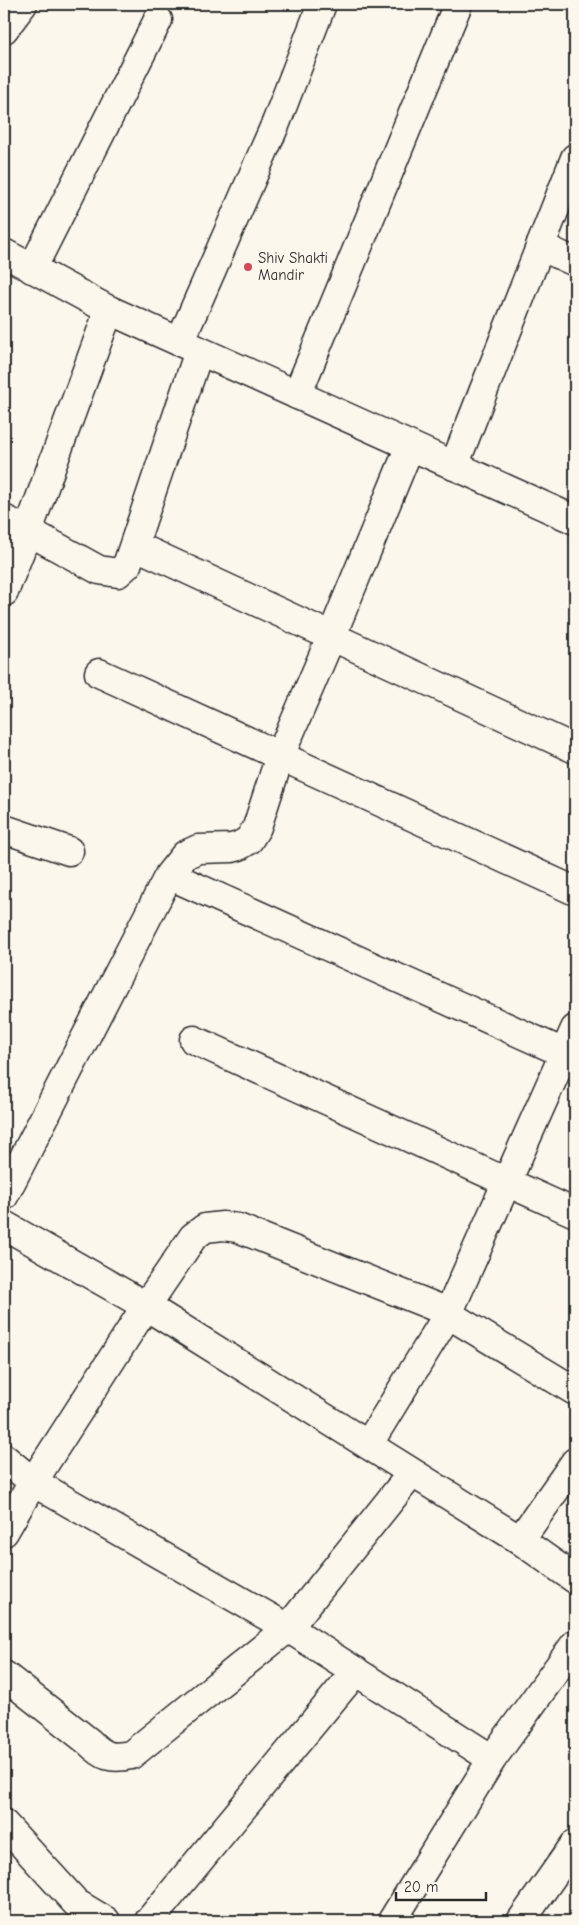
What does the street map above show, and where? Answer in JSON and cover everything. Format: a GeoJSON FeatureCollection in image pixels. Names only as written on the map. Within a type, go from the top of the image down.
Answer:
{"type":"FeatureCollection","features":[{"type":"Feature","properties":{"kind":"street"},"geometry":{"type":"LineString","coordinates":[[4,29],[23,4]]}},
{"type":"Feature","properties":{"kind":"street"},"geometry":{"type":"LineString","coordinates":[[4,520],[28,531],[92,567],[109,573],[118,573],[127,565],[189,347],[322,4]]}},
{"type":"Feature","properties":{"kind":"street"},"geometry":{"type":"LineString","coordinates":[[297,395],[458,4]]}},
{"type":"Feature","properties":{"kind":"street"},"geometry":{"type":"LineString","coordinates":[[32,269],[158,20]]}},
{"type":"Feature","properties":{"kind":"street"},"geometry":{"type":"LineString","coordinates":[[454,466],[575,158]]}},
{"type":"Feature","properties":{"kind":"street"},"geometry":{"type":"LineString","coordinates":[[540,246],[575,262]]}},
{"type":"Feature","properties":{"kind":"street"},"geometry":{"type":"LineString","coordinates":[[4,253],[109,310],[575,520]]}},
{"type":"Feature","properties":{"kind":"street"},"geometry":{"type":"LineString","coordinates":[[4,592],[109,310]]}},
{"type":"Feature","properties":{"kind":"street"},"geometry":{"type":"LineString","coordinates":[[4,1196],[169,875],[185,855],[198,849],[232,848],[249,840],[257,827],[280,756],[332,636],[410,446]]}},
{"type":"Feature","properties":{"kind":"street"},"geometry":{"type":"LineString","coordinates":[[134,545],[575,748]]}},
{"type":"Feature","properties":{"kind":"street"},"geometry":{"type":"LineString","coordinates":[[98,672],[575,891]]}},
{"type":"Feature","properties":{"kind":"street"},"geometry":{"type":"LineString","coordinates":[[4,829],[69,852]]}},
{"type":"Feature","properties":{"kind":"street"},"geometry":{"type":"LineString","coordinates":[[169,875],[569,1055]]}},
{"type":"Feature","properties":{"kind":"street"},"geometry":{"type":"LineString","coordinates":[[368,1444],[448,1314],[507,1182],[569,1055],[575,1028]]}},
{"type":"Feature","properties":{"kind":"street"},"geometry":{"type":"LineString","coordinates":[[194,1040],[575,1213]]}},
{"type":"Feature","properties":{"kind":"street"},"geometry":{"type":"LineString","coordinates":[[4,1225],[146,1306],[520,1540],[575,1579]]}},
{"type":"Feature","properties":{"kind":"street"},"geometry":{"type":"LineString","coordinates":[[4,1532],[33,1482],[146,1306],[193,1237],[205,1228],[223,1226],[238,1228],[438,1308],[575,1391]]}},
{"type":"Feature","properties":{"kind":"street"},"geometry":{"type":"LineString","coordinates":[[4,1458],[33,1482],[288,1628],[492,1759]]}},
{"type":"Feature","properties":{"kind":"street"},"geometry":{"type":"LineString","coordinates":[[520,1540],[575,1462]]}},
{"type":"Feature","properties":{"kind":"street"},"geometry":{"type":"LineString","coordinates":[[4,1675],[98,1751],[110,1758],[131,1755],[288,1628],[412,1473]]}},
{"type":"Feature","properties":{"kind":"street"},"geometry":{"type":"LineString","coordinates":[[392,1921],[492,1759],[575,1644]]}},
{"type":"Feature","properties":{"kind":"street"},"geometry":{"type":"LineString","coordinates":[[148,1921],[356,1671]]}},
{"type":"Feature","properties":{"kind":"street"},"geometry":{"type":"LineString","coordinates":[[4,1824],[69,1912],[106,1921]]}},
{"type":"Feature","properties":{"kind":"street"},"geometry":{"type":"LineString","coordinates":[[521,1921],[575,1844]]}},
{"type":"Feature","properties":{"kind":"place","name":"Shiv Shakti Mandir"},"geometry":{"type":"Point","coordinates":[248,267]}}]}
